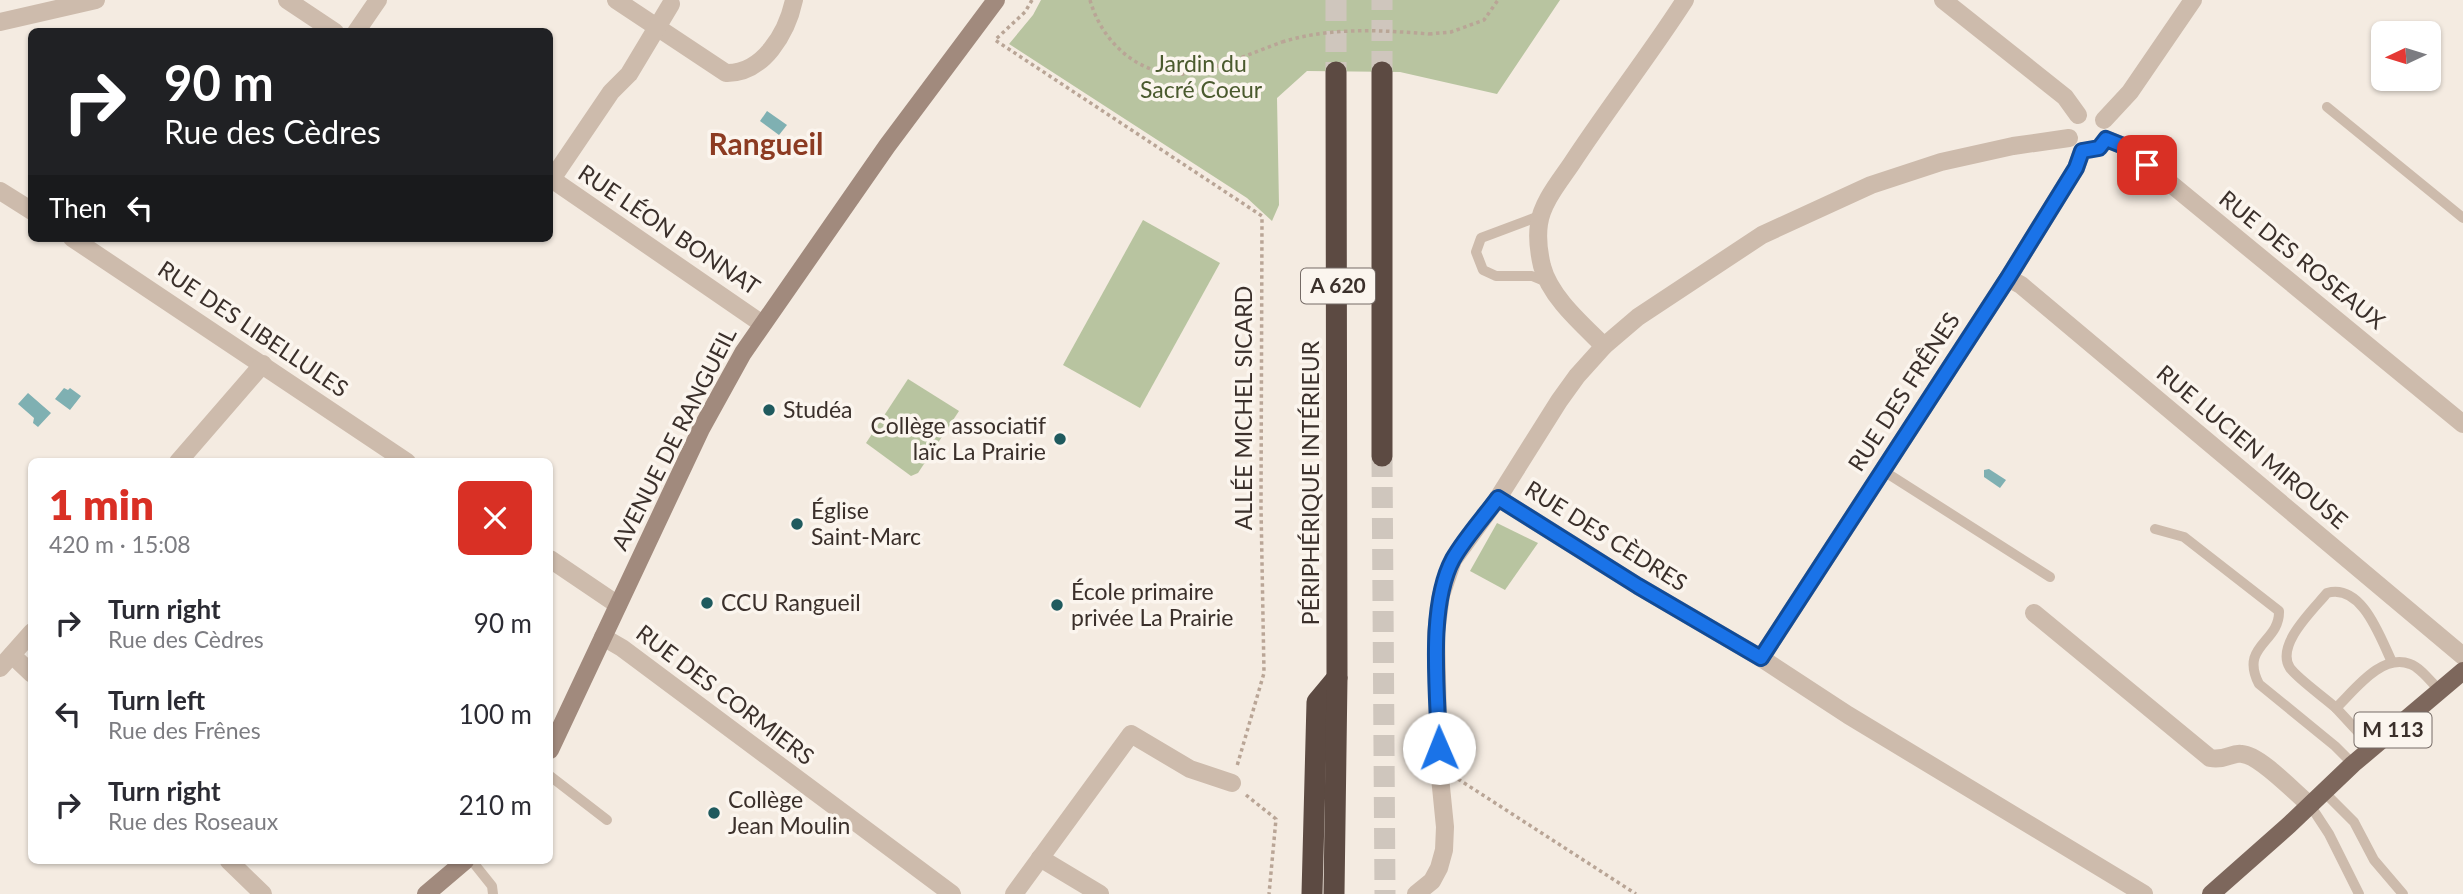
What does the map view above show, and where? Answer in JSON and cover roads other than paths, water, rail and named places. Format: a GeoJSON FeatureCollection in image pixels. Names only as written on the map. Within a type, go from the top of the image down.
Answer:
{"type":"FeatureCollection","features":[{"type":"Feature","properties":{"kind":"highway","name":"PÉRIPHÉRIQUE INTÉRIEUR"},"geometry":{"type":"LineString","coordinates":[[1334,894],[1337,678],[1336,72]]}},
{"type":"Feature","properties":{"kind":"highway","name":"A 620"},"geometry":{"type":"LineString","coordinates":[[1382,72],[1382,456]]}},
{"type":"Feature","properties":{"kind":"highway"},"geometry":{"type":"LineString","coordinates":[[1312,894],[1317,702],[1337,678]]}},
{"type":"Feature","properties":{"kind":"main road","name":"M 113"},"geometry":{"type":"LineString","coordinates":[[2211,894],[2372,747],[2463,671]]}},
{"type":"Feature","properties":{"kind":"street"},"geometry":{"type":"LineString","coordinates":[[0,22],[96,0]]}},
{"type":"Feature","properties":{"kind":"street"},"geometry":{"type":"LineString","coordinates":[[287,0],[329,28]]}},
{"type":"Feature","properties":{"kind":"street"},"geometry":{"type":"LineString","coordinates":[[359,28],[378,0]]}},
{"type":"Feature","properties":{"kind":"street"},"geometry":{"type":"LineString","coordinates":[[616,0],[726,73],[741,74],[761,63],[790,18],[794,0]]}},
{"type":"Feature","properties":{"kind":"street","name":"AVENUE DE RANGUEIL"},"geometry":{"type":"LineString","coordinates":[[553,744],[701,429],[733,369],[761,323],[887,146],[996,0]]}},
{"type":"Feature","properties":{"kind":"street"},"geometry":{"type":"LineString","coordinates":[[1604,346],[1575,317],[1549,283],[1539,247],[1539,223],[1546,202],[1685,0]]}},
{"type":"Feature","properties":{"kind":"street"},"geometry":{"type":"LineString","coordinates":[[1943,0],[2065,97],[2078,115]]}},
{"type":"Feature","properties":{"kind":"street"},"geometry":{"type":"LineString","coordinates":[[2104,120],[2130,92],[2193,0]]}},
{"type":"Feature","properties":{"kind":"street"},"geometry":{"type":"LineString","coordinates":[[553,175],[611,92],[629,74],[659,29],[671,4]]}},
{"type":"Feature","properties":{"kind":"street"},"geometry":{"type":"LineString","coordinates":[[2092,113],[2104,120],[2108,132],[2099,148],[2082,151],[2069,138],[2071,122],[2078,115],[2092,113]]}},
{"type":"Feature","properties":{"kind":"street","name":"RUE DES CÈDRES"},"geometry":{"type":"LineString","coordinates":[[2069,138],[2013,146],[1941,162],[1871,185],[1762,234],[1638,317],[1604,346],[1559,401],[1498,498],[2144,894]]}},
{"type":"Feature","properties":{"kind":"street","name":"RUE DES ROSEAUX"},"geometry":{"type":"LineString","coordinates":[[2106,139],[2126,147],[2463,424]]}},
{"type":"Feature","properties":{"kind":"street","name":"RUE DES FRÊNES"},"geometry":{"type":"LineString","coordinates":[[1761,658],[2008,278],[2076,168],[2082,151]]}},
{"type":"Feature","properties":{"kind":"street","name":"RUE LÉON BONNAT"},"geometry":{"type":"LineString","coordinates":[[553,179],[761,323]]}},
{"type":"Feature","properties":{"kind":"street"},"geometry":{"type":"LineString","coordinates":[[0,191],[28,208]]}},
{"type":"Feature","properties":{"kind":"street","name":"RUE DES LIBELLULES"},"geometry":{"type":"LineString","coordinates":[[78,242],[401,458]]}},
{"type":"Feature","properties":{"kind":"street","name":"RUE LUCIEN MIROUSE"},"geometry":{"type":"LineString","coordinates":[[2008,278],[2021,285],[2463,656]]}},
{"type":"Feature","properties":{"kind":"street"},"geometry":{"type":"LineString","coordinates":[[181,458],[263,364]]}},
{"type":"Feature","properties":{"kind":"street"},"geometry":{"type":"LineString","coordinates":[[1419,893],[1440,869],[1444,850],[1436,633],[1441,595],[1453,560],[1498,498]]}},
{"type":"Feature","properties":{"kind":"street"},"geometry":{"type":"LineString","coordinates":[[553,561],[618,605]]}},
{"type":"Feature","properties":{"kind":"street"},"geometry":{"type":"LineString","coordinates":[[2034,613],[2210,758],[2223,760],[2239,753],[2251,755],[2310,805]]}},
{"type":"Feature","properties":{"kind":"street"},"geometry":{"type":"LineString","coordinates":[[28,637],[6,662],[28,672]]}},
{"type":"Feature","properties":{"kind":"street","name":"RUE DES CORMIERS"},"geometry":{"type":"LineString","coordinates":[[603,637],[622,648],[952,894]]}},
{"type":"Feature","properties":{"kind":"street"},"geometry":{"type":"LineString","coordinates":[[1014,894],[1131,734],[1190,769],[1232,783]]}},
{"type":"Feature","properties":{"kind":"street"},"geometry":{"type":"LineString","coordinates":[[1040,859],[1100,894]]}},
{"type":"Feature","properties":{"kind":"street"},"geometry":{"type":"LineString","coordinates":[[232,864],[263,894]]}},
{"type":"Feature","properties":{"kind":"street"},"geometry":{"type":"LineString","coordinates":[[426,894],[461,864]]}},
{"type":"Feature","properties":{"kind":"lane"},"geometry":{"type":"LineString","coordinates":[[2328,107],[2463,218]]}},
{"type":"Feature","properties":{"kind":"lane"},"geometry":{"type":"LineString","coordinates":[[1542,215],[1481,238],[1476,252],[1483,270],[1496,276],[1532,276],[1549,283]]}},
{"type":"Feature","properties":{"kind":"lane"},"geometry":{"type":"LineString","coordinates":[[1882,470],[2050,577]]}},
{"type":"Feature","properties":{"kind":"lane"},"geometry":{"type":"LineString","coordinates":[[2155,529],[2184,537],[2279,611],[2280,621],[2254,657],[2252,670],[2259,684],[2353,764]]}},
{"type":"Feature","properties":{"kind":"lane"},"geometry":{"type":"LineString","coordinates":[[2372,747],[2336,708],[2289,667],[2286,653],[2288,642],[2327,593],[2337,590],[2345,592],[2360,604],[2392,662]]}},
{"type":"Feature","properties":{"kind":"lane"},"geometry":{"type":"LineString","coordinates":[[2336,708],[2376,670],[2392,662],[2411,664],[2440,690]]}},
{"type":"Feature","properties":{"kind":"lane"},"geometry":{"type":"LineString","coordinates":[[553,778],[607,820]]}},
{"type":"Feature","properties":{"kind":"lane"},"geometry":{"type":"LineString","coordinates":[[2324,792],[2354,822],[2374,860],[2403,894]]}},
{"type":"Feature","properties":{"kind":"lane"},"geometry":{"type":"LineString","coordinates":[[2310,805],[2329,834],[2359,894]]}},
{"type":"Feature","properties":{"kind":"lane"},"geometry":{"type":"LineString","coordinates":[[474,864],[492,886],[493,894]]}},
{"type":"Feature","properties":{"kind":"water"},"geometry":{"type":"Polygon","coordinates":[[[767,111],[787,125],[779,135],[760,121],[767,111]]]}},
{"type":"Feature","properties":{"kind":"water"},"geometry":{"type":"Polygon","coordinates":[[[64,388],[70,388],[81,396],[70,410],[55,399],[64,388]]]}},
{"type":"Feature","properties":{"kind":"water"},"geometry":{"type":"Polygon","coordinates":[[[28,393],[51,413],[38,427],[33,423],[34,418],[18,404],[28,393]]]}},
{"type":"Feature","properties":{"kind":"water"},"geometry":{"type":"Polygon","coordinates":[[[1989,469],[2006,480],[2000,488],[1984,477],[1984,470],[1989,469]]]}},
{"type":"Feature","properties":{"kind":"tunnel"},"geometry":{"type":"LineString","coordinates":[[1336,0],[1336,72]]}},
{"type":"Feature","properties":{"kind":"tunnel"},"geometry":{"type":"LineString","coordinates":[[1382,0],[1382,72]]}},
{"type":"Feature","properties":{"kind":"tunnel"},"geometry":{"type":"LineString","coordinates":[[1382,456],[1385,894]]}},
{"type":"Feature","properties":{"kind":"place","name":"Studéa"},"geometry":{"type":"Point","coordinates":[769,410]}},
{"type":"Feature","properties":{"kind":"place","name":"Collège associatif laïc La Prairie"},"geometry":{"type":"Point","coordinates":[1060,439]}},
{"type":"Feature","properties":{"kind":"place","name":"Église Saint-Marc"},"geometry":{"type":"Point","coordinates":[797,524]}},
{"type":"Feature","properties":{"kind":"place","name":"CCU Rangueil"},"geometry":{"type":"Point","coordinates":[707,603]}},
{"type":"Feature","properties":{"kind":"place","name":"École primaire privée La Prairie"},"geometry":{"type":"Point","coordinates":[1057,605]}},
{"type":"Feature","properties":{"kind":"place","name":"Collège Jean Moulin"},"geometry":{"type":"Point","coordinates":[714,813]}},
{"type":"Feature","properties":{"kind":"district","name":"Rangueil"},"geometry":{"type":"Point","coordinates":[766,145]}},
{"type":"Feature","properties":{"kind":"park label","name":"Jardin du Sacré Coeur"},"geometry":{"type":"Point","coordinates":[1201,77]}}]}
